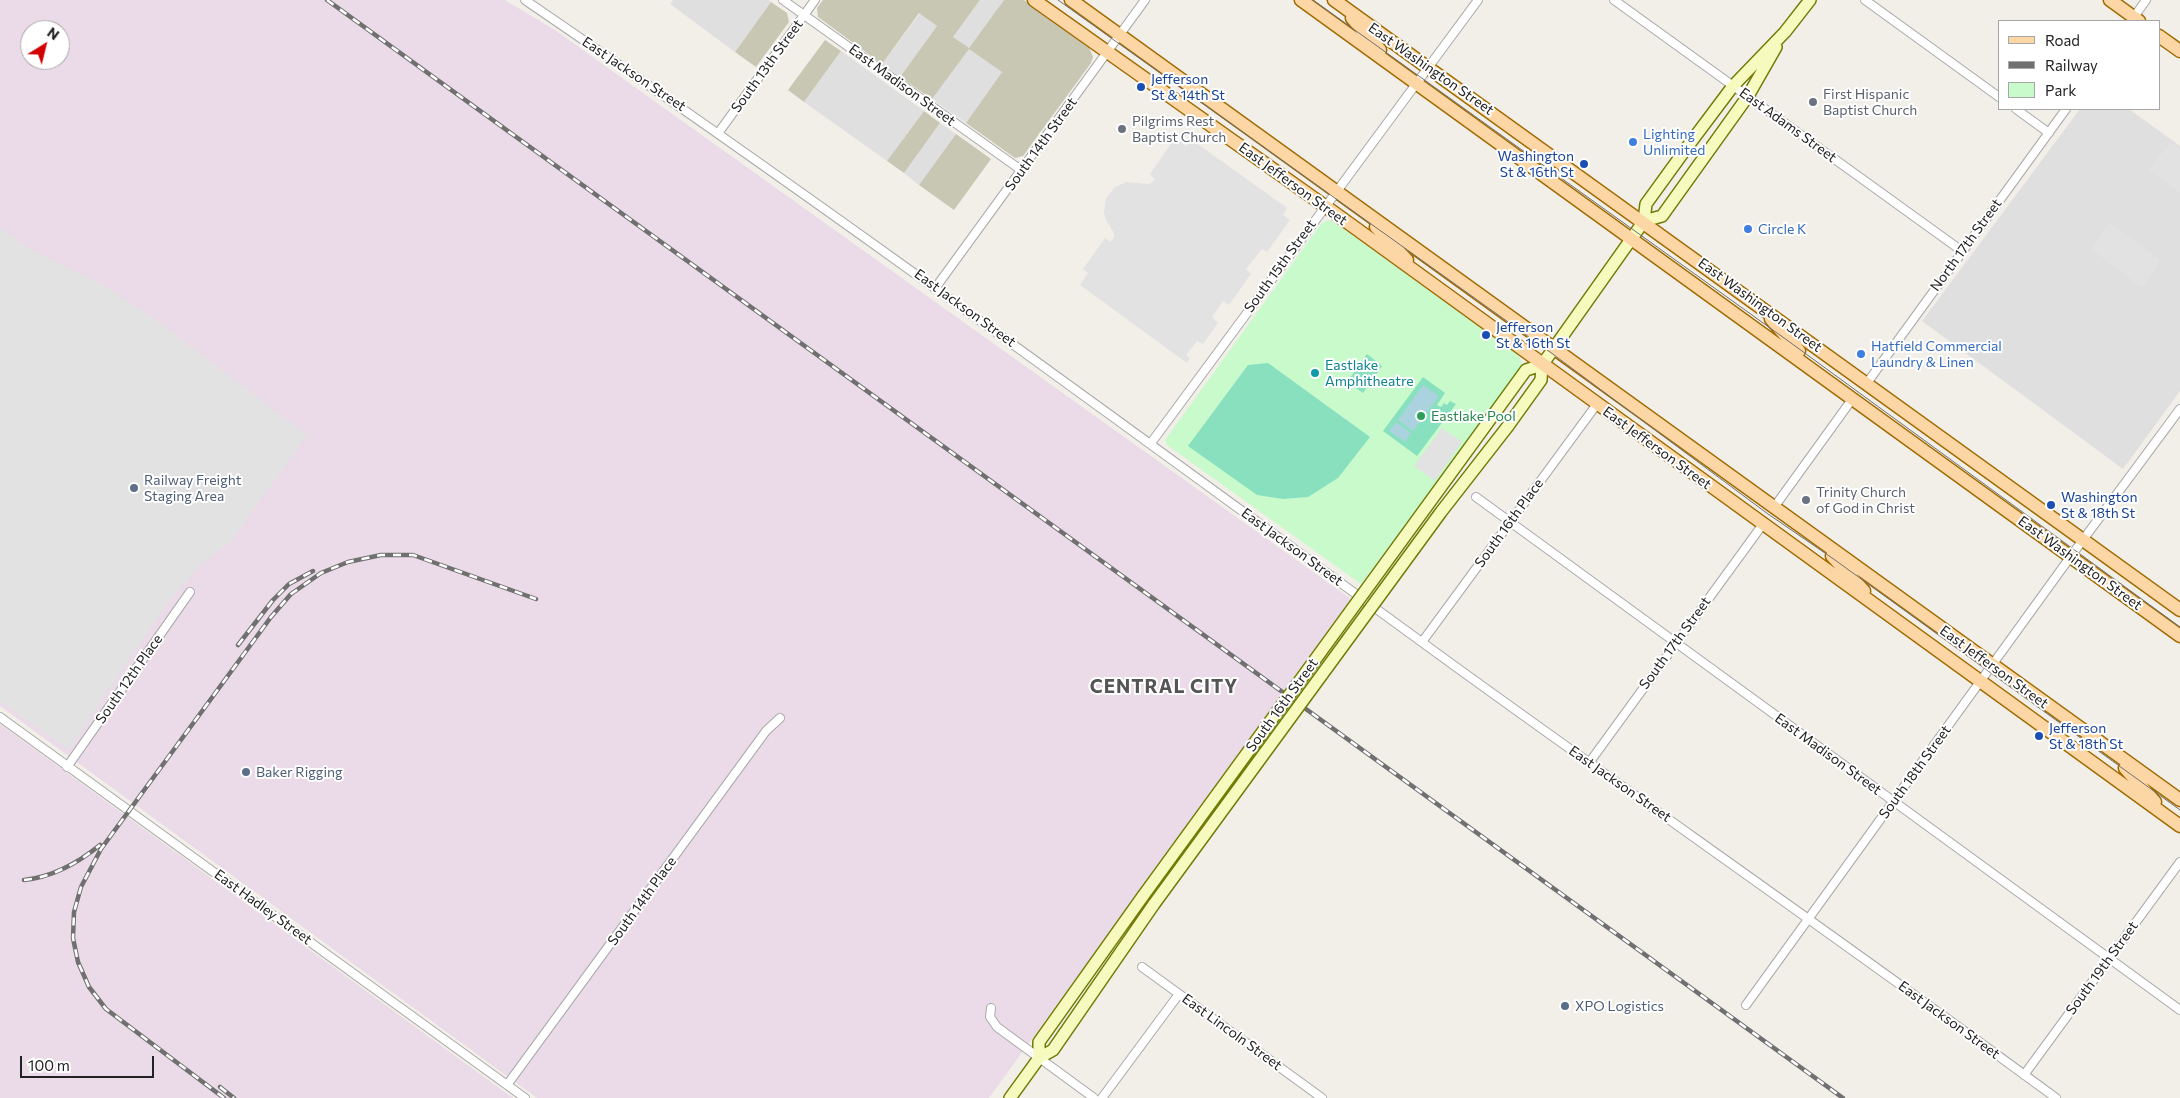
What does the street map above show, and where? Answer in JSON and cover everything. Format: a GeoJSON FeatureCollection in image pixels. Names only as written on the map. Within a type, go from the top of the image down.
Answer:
{"type":"FeatureCollection","features":[{"type":"Feature","properties":{"kind":"main road","name":"East Jefferson Street"},"geometry":{"type":"LineString","coordinates":[[1034,0],[1324,206],[2180,826]]}},
{"type":"Feature","properties":{"kind":"main road","name":"East Jefferson Street"},"geometry":{"type":"LineString","coordinates":[[1070,0],[1775,506],[2108,750],[2180,800]]}},
{"type":"Feature","properties":{"kind":"main road","name":"East Washington Street"},"geometry":{"type":"LineString","coordinates":[[1301,0],[1632,237],[2180,636]]}},
{"type":"Feature","properties":{"kind":"main road"},"geometry":{"type":"LineString","coordinates":[[1785,32],[1748,96],[1662,216],[1644,221],[1646,204],[1733,86],[1785,32],[1810,0]]}},
{"type":"Feature","properties":{"kind":"main road"},"geometry":{"type":"LineString","coordinates":[[2110,0],[2134,20]]}},
{"type":"Feature","properties":{"kind":"main road","name":"East Washington Street"},"geometry":{"type":"LineString","coordinates":[[1336,1],[1397,69]]}},
{"type":"Feature","properties":{"kind":"main road","name":"East Washington Street"},"geometry":{"type":"LineString","coordinates":[[1336,1],[1644,221],[2180,610]]}},
{"type":"Feature","properties":{"kind":"main road"},"geometry":{"type":"LineString","coordinates":[[2160,37],[2180,51]]}},
{"type":"Feature","properties":{"kind":"main road","name":"East Jefferson Street"},"geometry":{"type":"LineString","coordinates":[[1356,205],[1429,282]]}},
{"type":"Feature","properties":{"kind":"main road","name":"South 16th Street"},"geometry":{"type":"LineString","coordinates":[[1039,1058],[1039,1042],[1143,896],[1526,370],[1542,364],[1644,221]]}},
{"type":"Feature","properties":{"kind":"main road"},"geometry":{"type":"LineString","coordinates":[[1756,302],[1819,373]]}},
{"type":"Feature","properties":{"kind":"main road","name":"South 16th Street"},"geometry":{"type":"LineString","coordinates":[[1010,1098],[1039,1058],[1052,1050],[1154,904],[1441,512],[1508,426],[1541,380],[1542,364]]}},
{"type":"Feature","properties":{"kind":"main road","name":"East Jefferson Street"},"geometry":{"type":"LineString","coordinates":[[1807,531],[1886,613]]}},
{"type":"Feature","properties":{"kind":"main road","name":"East Jefferson Street"},"geometry":{"type":"LineString","coordinates":[[2108,750],[2169,818]]}},
{"type":"Feature","properties":{"kind":"street","name":"East Jackson Street"},"geometry":{"type":"LineString","coordinates":[[525,0],[718,132],[936,287],[1589,763],[1809,918],[2056,1098]]}},
{"type":"Feature","properties":{"kind":"street","name":"East Madison Street"},"geometry":{"type":"LineString","coordinates":[[783,0],[1021,170]]}},
{"type":"Feature","properties":{"kind":"street","name":"South 13th Street"},"geometry":{"type":"LineString","coordinates":[[718,132],[815,0]]}},
{"type":"Feature","properties":{"kind":"street","name":"South 14th Street"},"geometry":{"type":"LineString","coordinates":[[936,287],[1145,0]]}},
{"type":"Feature","properties":{"kind":"street","name":"South 15th Street"},"geometry":{"type":"LineString","coordinates":[[1151,443],[1324,206],[1478,0]]}},
{"type":"Feature","properties":{"kind":"street","name":"East Adams Street"},"geometry":{"type":"LineString","coordinates":[[1614,0],[1962,251]]}},
{"type":"Feature","properties":{"kind":"street"},"geometry":{"type":"LineString","coordinates":[[1865,0],[1998,95]]}},
{"type":"Feature","properties":{"kind":"street"},"geometry":{"type":"LineString","coordinates":[[2134,20],[2146,0]]}},
{"type":"Feature","properties":{"kind":"street"},"geometry":{"type":"LineString","coordinates":[[2017,110],[2048,132]]}},
{"type":"Feature","properties":{"kind":"street","name":"North 17th Street"},"geometry":{"type":"LineString","coordinates":[[1867,383],[2065,110]]}},
{"type":"Feature","properties":{"kind":"street"},"geometry":{"type":"LineString","coordinates":[[1775,506],[1853,398]]}},
{"type":"Feature","properties":{"kind":"street","name":"South 16th Place"},"geometry":{"type":"LineString","coordinates":[[1422,642],[1597,404]]}},
{"type":"Feature","properties":{"kind":"street","name":"South 18th Street"},"geometry":{"type":"LineString","coordinates":[[1746,1004],[2083,539],[2180,410]]}},
{"type":"Feature","properties":{"kind":"street","name":"East Madison Street"},"geometry":{"type":"LineString","coordinates":[[1476,497],[2180,1010]]}},
{"type":"Feature","properties":{"kind":"street","name":"South 17th Street"},"geometry":{"type":"LineString","coordinates":[[1589,763],[1763,524]]}},
{"type":"Feature","properties":{"kind":"street","name":"South 12th Place"},"geometry":{"type":"LineString","coordinates":[[67,767],[190,592]]}},
{"type":"Feature","properties":{"kind":"street","name":"East Hadley Street"},"geometry":{"type":"LineString","coordinates":[[0,717],[525,1098]]}},
{"type":"Feature","properties":{"kind":"street","name":"South 14th Place"},"geometry":{"type":"LineString","coordinates":[[507,1085],[766,732],[780,718]]}},
{"type":"Feature","properties":{"kind":"street","name":"South 19th Street"},"geometry":{"type":"LineString","coordinates":[[2024,1075],[2180,862]]}},
{"type":"Feature","properties":{"kind":"street","name":"East Lincoln Street"},"geometry":{"type":"LineString","coordinates":[[1142,967],[1322,1098]]}},
{"type":"Feature","properties":{"kind":"street"},"geometry":{"type":"LineString","coordinates":[[1102,1098],[1179,994]]}},
{"type":"Feature","properties":{"kind":"street"},"geometry":{"type":"LineString","coordinates":[[991,1008],[990,1017],[997,1027],[1094,1098]]}},
{"type":"Feature","properties":{"kind":"shaded area"},"geometry":{"type":"Polygon","coordinates":[[[0,0],[505,0],[555,30],[1351,599],[989,1098],[537,1098],[0,706],[0,0]]]}},
{"type":"Feature","properties":{"kind":"shaded area"},"geometry":{"type":"Polygon","coordinates":[[[673,0],[769,0],[771,2],[735,52],[670,4],[673,0]]]}},
{"type":"Feature","properties":{"kind":"shaded area"},"geometry":{"type":"Polygon","coordinates":[[[823,0],[980,0],[953,37],[969,48],[1004,0],[1024,0],[1089,47],[1093,57],[1091,63],[1023,156],[1015,158],[966,123],[1002,72],[969,49],[932,99],[900,77],[937,26],[919,13],[882,64],[818,17],[817,8],[823,0]]]}},
{"type":"Feature","properties":{"kind":"shaded area"},"geometry":{"type":"Polygon","coordinates":[[[980,0],[1004,0],[969,48],[1002,72],[966,123],[932,99],[968,49],[953,37],[980,0]]]}},
{"type":"Feature","properties":{"kind":"shaded area"},"geometry":{"type":"Polygon","coordinates":[[[771,2],[787,13],[789,22],[756,67],[735,52],[771,2]]]}},
{"type":"Feature","properties":{"kind":"shaded area"},"geometry":{"type":"Polygon","coordinates":[[[920,13],[937,26],[900,77],[882,64],[920,13]]]}},
{"type":"Feature","properties":{"kind":"shaded area"},"geometry":{"type":"Polygon","coordinates":[[[825,40],[841,51],[804,102],[788,90],[825,40]]]}},
{"type":"Feature","properties":{"kind":"shaded area"},"geometry":{"type":"Polygon","coordinates":[[[841,51],[924,111],[887,161],[804,102],[841,51]]]}},
{"type":"Feature","properties":{"kind":"shaded area"},"geometry":{"type":"Polygon","coordinates":[[[2079,110],[2130,110],[2180,146],[2180,391],[2123,469],[1922,321],[2079,110]]]}},
{"type":"Feature","properties":{"kind":"shaded area"},"geometry":{"type":"Polygon","coordinates":[[[924,111],[940,123],[904,173],[887,161],[924,111]]]}},
{"type":"Feature","properties":{"kind":"shaded area"},"geometry":{"type":"Polygon","coordinates":[[[940,123],[956,134],[919,185],[904,173],[940,123]]]}},
{"type":"Feature","properties":{"kind":"shaded area"},"geometry":{"type":"Polygon","coordinates":[[[956,134],[991,159],[954,210],[919,185],[956,134]]]}},
{"type":"Feature","properties":{"kind":"shaded area"},"geometry":{"type":"Polygon","coordinates":[[[1175,138],[1186,146],[1192,140],[1287,208],[1283,215],[1290,220],[1267,252],[1262,249],[1246,269],[1251,274],[1229,305],[1223,301],[1212,317],[1218,323],[1203,344],[1197,341],[1186,355],[1190,358],[1187,363],[1080,285],[1088,273],[1083,269],[1105,238],[1110,242],[1114,238],[1114,233],[1104,213],[1106,198],[1115,187],[1126,182],[1149,184],[1155,180],[1150,174],[1175,138]]]}},
{"type":"Feature","properties":{"kind":"shaded area"},"geometry":{"type":"Polygon","coordinates":[[[2170,142],[2180,149],[2180,193],[2149,170],[2170,142]]]}},
{"type":"Feature","properties":{"kind":"shaded area"},"geometry":{"type":"Polygon","coordinates":[[[2110,223],[2161,260],[2142,288],[2091,249],[2110,223]]]}},
{"type":"Feature","properties":{"kind":"shaded area","name":"Railway Freight Staging Area"},"geometry":{"type":"Polygon","coordinates":[[[0,228],[28,248],[103,285],[153,318],[307,435],[231,541],[196,569],[160,613],[69,750],[0,701],[0,228]]]}},
{"type":"Feature","properties":{"kind":"shaded area"},"geometry":{"type":"Polygon","coordinates":[[[1442,428],[1462,442],[1435,481],[1414,466],[1442,428]]]}},
{"type":"Feature","properties":{"kind":"shaded area"},"geometry":{"type":"Polygon","coordinates":[[[0,724],[513,1098],[0,1098],[0,724]]]}},
{"type":"Feature","properties":{"kind":"green space"},"geometry":{"type":"Polygon","coordinates":[[[1328,220],[1334,222],[1515,352],[1520,357],[1521,363],[1521,368],[1361,584],[1167,445],[1165,440],[1321,224],[1328,220]]]}},
{"type":"Feature","properties":{"kind":"green space"},"geometry":{"type":"Polygon","coordinates":[[[1367,354],[1382,366],[1363,393],[1347,382],[1367,354]]]}},
{"type":"Feature","properties":{"kind":"green space"},"geometry":{"type":"Polygon","coordinates":[[[1268,363],[1370,437],[1338,478],[1308,497],[1283,499],[1257,495],[1188,446],[1248,365],[1268,363]]]}},
{"type":"Feature","properties":{"kind":"green space","name":"Eastlake Pool"},"geometry":{"type":"Polygon","coordinates":[[[1423,377],[1445,393],[1437,405],[1441,407],[1444,403],[1447,405],[1450,401],[1456,404],[1417,456],[1383,431],[1423,377]]]}},
{"type":"Feature","properties":{"kind":"water"},"geometry":{"type":"Polygon","coordinates":[[[1423,385],[1439,396],[1413,431],[1398,420],[1423,385]]]}},
{"type":"Feature","properties":{"kind":"water"},"geometry":{"type":"Polygon","coordinates":[[[1396,422],[1411,433],[1405,442],[1389,431],[1396,422]]]}},
{"type":"Feature","properties":{"kind":"tram line"},"geometry":{"type":"LineString","coordinates":[[1058,0],[1550,352],[1768,514],[1835,560],[2180,810]]}},
{"type":"Feature","properties":{"kind":"tram line"},"geometry":{"type":"LineString","coordinates":[[1313,0],[1791,343],[2180,627]]}},
{"type":"Feature","properties":{"kind":"railway"},"geometry":{"type":"LineString","coordinates":[[327,0],[1843,1098]]}},
{"type":"Feature","properties":{"kind":"railway"},"geometry":{"type":"LineString","coordinates":[[224,1098],[106,1009],[89,987],[78,962],[73,938],[74,912],[81,887],[101,849],[271,617],[291,594],[321,573],[348,562],[381,555],[413,555],[536,599]]}},
{"type":"Feature","properties":{"kind":"railway"},"geometry":{"type":"LineString","coordinates":[[238,645],[273,600],[289,584],[313,571]]}},
{"type":"Feature","properties":{"kind":"railway"},"geometry":{"type":"LineString","coordinates":[[24,880],[45,876],[65,868],[83,858],[100,845]]}},
{"type":"Feature","properties":{"kind":"railway"},"geometry":{"type":"LineString","coordinates":[[220,1087],[234,1098]]}},
{"type":"Feature","properties":{"kind":"place","name":"Jefferson St & 14th St"},"geometry":{"type":"Point","coordinates":[1141,87]}},
{"type":"Feature","properties":{"kind":"place","name":"First Hispanic Baptist Church"},"geometry":{"type":"Point","coordinates":[1813,102]}},
{"type":"Feature","properties":{"kind":"place","name":"Pilgrims Rest Baptist Church"},"geometry":{"type":"Point","coordinates":[1122,129]}},
{"type":"Feature","properties":{"kind":"place","name":"Lighting Unlimited"},"geometry":{"type":"Point","coordinates":[1633,142]}},
{"type":"Feature","properties":{"kind":"place","name":"Washington St & 16th St"},"geometry":{"type":"Point","coordinates":[1584,164]}},
{"type":"Feature","properties":{"kind":"place","name":"Circle K"},"geometry":{"type":"Point","coordinates":[1748,229]}},
{"type":"Feature","properties":{"kind":"place","name":"Jefferson St & 16th St"},"geometry":{"type":"Point","coordinates":[1486,335]}},
{"type":"Feature","properties":{"kind":"place","name":"Hatfield Commercial Laundry & Linen"},"geometry":{"type":"Point","coordinates":[1861,354]}},
{"type":"Feature","properties":{"kind":"place","name":"Eastlake Amphitheatre"},"geometry":{"type":"Point","coordinates":[1315,373]}},
{"type":"Feature","properties":{"kind":"place","name":"Eastlake Pool"},"geometry":{"type":"Point","coordinates":[1421,416]}},
{"type":"Feature","properties":{"kind":"place","name":"Railway Freight Staging Area"},"geometry":{"type":"Point","coordinates":[134,488]}},
{"type":"Feature","properties":{"kind":"place","name":"Trinity Church of God in Christ"},"geometry":{"type":"Point","coordinates":[1806,500]}},
{"type":"Feature","properties":{"kind":"place","name":"Washington St & 18th St"},"geometry":{"type":"Point","coordinates":[2051,505]}},
{"type":"Feature","properties":{"kind":"place","name":"Jefferson St & 18th St"},"geometry":{"type":"Point","coordinates":[2039,736]}},
{"type":"Feature","properties":{"kind":"place","name":"Baker Rigging"},"geometry":{"type":"Point","coordinates":[246,772]}},
{"type":"Feature","properties":{"kind":"place","name":"XPO Logistics"},"geometry":{"type":"Point","coordinates":[1565,1006]}},
{"type":"Feature","properties":{"kind":"district","name":"CENTRAL CITY"},"geometry":{"type":"Point","coordinates":[1164,687]}}]}
